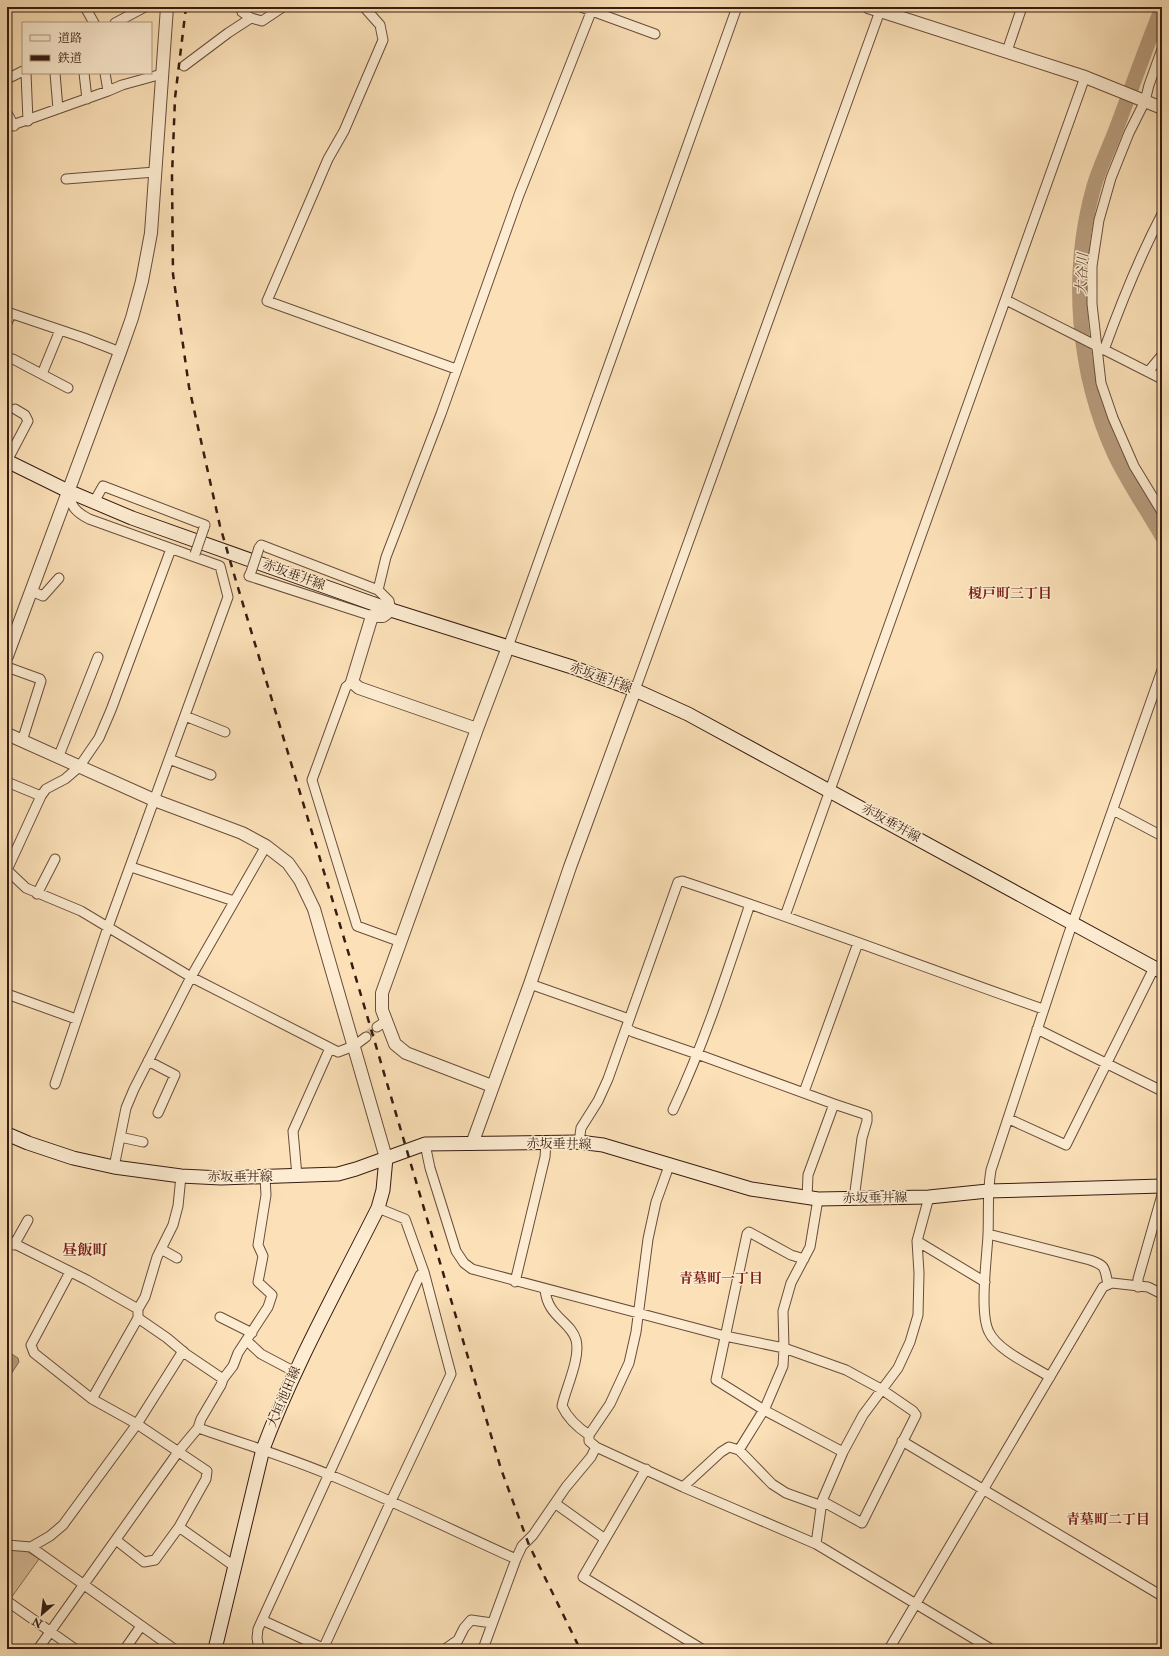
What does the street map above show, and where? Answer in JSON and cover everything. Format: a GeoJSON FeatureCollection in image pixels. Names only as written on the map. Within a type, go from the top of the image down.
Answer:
{"type":"FeatureCollection","features":[{"type":"Feature","properties":{"kind":"main road","name":"赤坂垂井線"},"geometry":{"type":"LineString","coordinates":[[7,461],[68,491],[132,518],[391,610],[508,647],[635,690],[688,714],[830,790],[1158,970]]}},
{"type":"Feature","properties":{"kind":"main road","name":"赤坂垂井線"},"geometry":{"type":"LineString","coordinates":[[7,1134],[28,1143],[73,1158],[114,1167],[181,1176],[221,1178],[338,1174],[425,1144],[579,1142],[604,1146],[751,1189],[812,1198],[854,1199],[929,1197],[988,1191],[1162,1186]]}},
{"type":"Feature","properties":{"kind":"main road","name":"大垣池田線"},"geometry":{"type":"LineString","coordinates":[[215,1649],[263,1450],[274,1418],[295,1372],[378,1208],[384,1190],[386,1158]]}},
{"type":"Feature","properties":{"kind":"street"},"geometry":{"type":"LineString","coordinates":[[85,7],[93,22]]}},
{"type":"Feature","properties":{"kind":"street"},"geometry":{"type":"LineString","coordinates":[[126,20],[145,7]]}},
{"type":"Feature","properties":{"kind":"street"},"geometry":{"type":"LineString","coordinates":[[7,656],[120,352],[132,318],[142,281],[151,233],[167,7]]}},
{"type":"Feature","properties":{"kind":"street"},"geometry":{"type":"LineString","coordinates":[[244,7],[242,12],[251,18],[262,21],[282,7]]}},
{"type":"Feature","properties":{"kind":"street"},"geometry":{"type":"LineString","coordinates":[[364,7],[380,25],[383,40],[344,131],[328,159],[267,301],[456,369]]}},
{"type":"Feature","properties":{"kind":"street"},"geometry":{"type":"LineString","coordinates":[[581,7],[592,9],[655,34]]}},
{"type":"Feature","properties":{"kind":"street"},"geometry":{"type":"LineString","coordinates":[[492,1086],[406,1053],[395,1044],[382,1024],[382,993],[508,647],[737,7]]}},
{"type":"Feature","properties":{"kind":"street"},"geometry":{"type":"LineString","coordinates":[[1006,51],[1022,7]]}},
{"type":"Feature","properties":{"kind":"street"},"geometry":{"type":"LineString","coordinates":[[472,1144],[530,984],[570,867],[635,690],[872,8],[1085,77],[1162,108]]}},
{"type":"Feature","properties":{"kind":"street"},"geometry":{"type":"LineString","coordinates":[[378,590],[386,557],[438,421],[519,195],[592,9]]}},
{"type":"Feature","properties":{"kind":"street"},"geometry":{"type":"LineString","coordinates":[[184,66],[251,18]]}},
{"type":"Feature","properties":{"kind":"street"},"geometry":{"type":"LineString","coordinates":[[1162,49],[1111,178],[1099,220],[1092,266],[1092,304],[1098,346],[1101,383],[1113,418],[1134,466],[1162,512]]}},
{"type":"Feature","properties":{"kind":"street"},"geometry":{"type":"LineString","coordinates":[[8,76],[22,71]]}},
{"type":"Feature","properties":{"kind":"street"},"geometry":{"type":"LineString","coordinates":[[26,74],[28,121]]}},
{"type":"Feature","properties":{"kind":"street"},"geometry":{"type":"LineString","coordinates":[[55,74],[58,109]]}},
{"type":"Feature","properties":{"kind":"street"},"geometry":{"type":"LineString","coordinates":[[84,74],[87,99]]}},
{"type":"Feature","properties":{"kind":"street"},"geometry":{"type":"LineString","coordinates":[[105,74],[108,91]]}},
{"type":"Feature","properties":{"kind":"street"},"geometry":{"type":"LineString","coordinates":[[7,113],[11,126],[108,91],[137,77],[162,74]]}},
{"type":"Feature","properties":{"kind":"street"},"geometry":{"type":"LineString","coordinates":[[785,916],[1085,77]]}},
{"type":"Feature","properties":{"kind":"street"},"geometry":{"type":"LineString","coordinates":[[66,179],[155,172]]}},
{"type":"Feature","properties":{"kind":"street"},"geometry":{"type":"LineString","coordinates":[[1098,346],[1144,247],[1162,214]]}},
{"type":"Feature","properties":{"kind":"street"},"geometry":{"type":"LineString","coordinates":[[1006,300],[1162,379]]}},
{"type":"Feature","properties":{"kind":"street"},"geometry":{"type":"LineString","coordinates":[[7,323],[9,313],[120,352]]}},
{"type":"Feature","properties":{"kind":"street"},"geometry":{"type":"LineString","coordinates":[[42,374],[60,330]]}},
{"type":"Feature","properties":{"kind":"street"},"geometry":{"type":"LineString","coordinates":[[1148,372],[1162,355]]}},
{"type":"Feature","properties":{"kind":"street"},"geometry":{"type":"LineString","coordinates":[[14,359],[68,388]]}},
{"type":"Feature","properties":{"kind":"street"},"geometry":{"type":"LineString","coordinates":[[7,461],[28,421],[25,416],[14,409]]}},
{"type":"Feature","properties":{"kind":"street"},"geometry":{"type":"LineString","coordinates":[[94,502],[103,486],[205,525],[194,556]]}},
{"type":"Feature","properties":{"kind":"street"},"geometry":{"type":"LineString","coordinates":[[55,1084],[76,1018],[108,927],[228,597],[220,566],[89,519],[78,513],[71,505],[68,491]]}},
{"type":"Feature","properties":{"kind":"street"},"geometry":{"type":"LineString","coordinates":[[261,545],[378,590],[389,601],[391,610],[384,616],[372,616],[249,576],[259,548],[261,545]]}},
{"type":"Feature","properties":{"kind":"street"},"geometry":{"type":"LineString","coordinates":[[171,549],[111,710],[99,738],[79,768],[65,779],[46,789],[41,796],[7,870],[26,888],[37,894],[81,911],[191,977],[338,1052],[354,1046],[366,1037]]}},
{"type":"Feature","properties":{"kind":"street"},"geometry":{"type":"LineString","coordinates":[[31,592],[43,596],[59,578]]}},
{"type":"Feature","properties":{"kind":"street"},"geometry":{"type":"LineString","coordinates":[[372,616],[352,682],[346,687],[312,780],[357,926],[401,942]]}},
{"type":"Feature","properties":{"kind":"street"},"geometry":{"type":"LineString","coordinates":[[58,758],[98,657]]}},
{"type":"Feature","properties":{"kind":"street"},"geometry":{"type":"LineString","coordinates":[[7,668],[40,679],[41,681],[22,741]]}},
{"type":"Feature","properties":{"kind":"street"},"geometry":{"type":"LineString","coordinates":[[1050,1377],[1007,1351],[996,1342],[989,1332],[985,1319],[988,1191],[991,1170],[1072,923],[1162,670]]}},
{"type":"Feature","properties":{"kind":"street"},"geometry":{"type":"LineString","coordinates":[[352,682],[360,688],[477,729]]}},
{"type":"Feature","properties":{"kind":"street"},"geometry":{"type":"LineString","coordinates":[[185,716],[225,732]]}},
{"type":"Feature","properties":{"kind":"street"},"geometry":{"type":"LineString","coordinates":[[7,734],[79,768],[154,800],[242,833],[266,846],[288,863],[300,880],[314,908],[386,1158]]}},
{"type":"Feature","properties":{"kind":"street"},"geometry":{"type":"LineString","coordinates":[[169,760],[211,775]]}},
{"type":"Feature","properties":{"kind":"street"},"geometry":{"type":"LineString","coordinates":[[7,782],[41,796]]}},
{"type":"Feature","properties":{"kind":"street"},"geometry":{"type":"LineString","coordinates":[[1113,810],[1162,836]]}},
{"type":"Feature","properties":{"kind":"street"},"geometry":{"type":"LineString","coordinates":[[114,1167],[126,1108],[148,1061],[191,977],[266,846]]}},
{"type":"Feature","properties":{"kind":"street"},"geometry":{"type":"LineString","coordinates":[[37,894],[55,860]]}},
{"type":"Feature","properties":{"kind":"street"},"geometry":{"type":"LineString","coordinates":[[131,867],[234,901]]}},
{"type":"Feature","properties":{"kind":"street"},"geometry":{"type":"LineString","coordinates":[[579,1142],[581,1128],[600,1095],[626,1028],[678,882],[682,881],[785,916],[1043,1009]]}},
{"type":"Feature","properties":{"kind":"street"},"geometry":{"type":"LineString","coordinates":[[673,1110],[697,1054],[724,982],[750,904]]}},
{"type":"Feature","properties":{"kind":"street"},"geometry":{"type":"LineString","coordinates":[[804,1092],[858,943]]}},
{"type":"Feature","properties":{"kind":"street"},"geometry":{"type":"LineString","coordinates":[[1008,1119],[1066,1145],[1106,1062],[1158,970]]}},
{"type":"Feature","properties":{"kind":"street"},"geometry":{"type":"LineString","coordinates":[[530,984],[629,1019]]}},
{"type":"Feature","properties":{"kind":"street"},"geometry":{"type":"LineString","coordinates":[[7,994],[76,1018]]}},
{"type":"Feature","properties":{"kind":"street"},"geometry":{"type":"LineString","coordinates":[[626,1028],[633,1032],[804,1092],[867,1116],[862,1138],[854,1199]]}},
{"type":"Feature","properties":{"kind":"street"},"geometry":{"type":"LineString","coordinates":[[1037,1029],[1162,1091]]}},
{"type":"Feature","properties":{"kind":"street"},"geometry":{"type":"LineString","coordinates":[[297,1176],[293,1131],[330,1048]]}},
{"type":"Feature","properties":{"kind":"street"},"geometry":{"type":"LineString","coordinates":[[148,1061],[175,1075],[158,1113]]}},
{"type":"Feature","properties":{"kind":"street"},"geometry":{"type":"LineString","coordinates":[[740,1450],[764,1410],[783,1366],[783,1311],[791,1283],[810,1247],[812,1198],[808,1175],[834,1104]]}},
{"type":"Feature","properties":{"kind":"street"},"geometry":{"type":"LineString","coordinates":[[120,1137],[144,1142]]}},
{"type":"Feature","properties":{"kind":"street"},"geometry":{"type":"LineString","coordinates":[[515,1282],[545,1157],[546,1142]]}},
{"type":"Feature","properties":{"kind":"street"},"geometry":{"type":"LineString","coordinates":[[425,1144],[430,1168],[456,1251],[464,1263],[472,1269],[515,1282],[638,1314],[725,1336],[784,1348],[846,1370],[881,1389],[916,1415],[862,1523],[822,1504],[786,1493],[772,1484],[740,1450],[729,1447],[721,1452],[683,1488]]}},
{"type":"Feature","properties":{"kind":"street"},"geometry":{"type":"LineString","coordinates":[[669,1166],[656,1202],[648,1239],[638,1314],[629,1363],[610,1404],[589,1435],[589,1441],[596,1447],[646,1469],[683,1488],[816,1544],[915,1605],[991,1649]]}},
{"type":"Feature","properties":{"kind":"street"},"geometry":{"type":"LineString","coordinates":[[92,1399],[145,1297],[160,1249],[172,1225],[178,1206],[181,1176]]}},
{"type":"Feature","properties":{"kind":"street"},"geometry":{"type":"LineString","coordinates":[[38,1649],[178,1452],[198,1428],[201,1419],[223,1379],[233,1366],[238,1353],[268,1307],[272,1295],[258,1282],[262,1256],[258,1245],[266,1195],[265,1177]]}},
{"type":"Feature","properties":{"kind":"street"},"geometry":{"type":"LineString","coordinates":[[1138,1286],[1138,1279],[1162,1195]]}},
{"type":"Feature","properties":{"kind":"street"},"geometry":{"type":"LineString","coordinates":[[816,1544],[822,1504],[843,1452],[863,1415],[898,1368],[910,1342],[918,1315],[919,1273],[917,1241],[929,1197]]}},
{"type":"Feature","properties":{"kind":"street"},"geometry":{"type":"LineString","coordinates":[[262,1620],[323,1648],[390,1501],[451,1374],[424,1272],[405,1219],[378,1208]]}},
{"type":"Feature","properties":{"kind":"street"},"geometry":{"type":"LineString","coordinates":[[28,1220],[11,1243],[70,1272],[138,1313],[183,1351],[223,1379]]}},
{"type":"Feature","properties":{"kind":"street"},"geometry":{"type":"LineString","coordinates":[[804,1259],[791,1255],[749,1232],[747,1234],[716,1380],[764,1410],[843,1452]]}},
{"type":"Feature","properties":{"kind":"street"},"geometry":{"type":"LineString","coordinates":[[988,1234],[1102,1264],[1108,1284]]}},
{"type":"Feature","properties":{"kind":"street"},"geometry":{"type":"LineString","coordinates":[[917,1241],[985,1282]]}},
{"type":"Feature","properties":{"kind":"street"},"geometry":{"type":"LineString","coordinates":[[160,1249],[177,1258]]}},
{"type":"Feature","properties":{"kind":"street"},"geometry":{"type":"LineString","coordinates":[[70,1272],[31,1345],[34,1353],[92,1399],[136,1424],[206,1471],[206,1479],[179,1527],[155,1560],[144,1562],[116,1540]]}},
{"type":"Feature","properties":{"kind":"street"},"geometry":{"type":"LineString","coordinates":[[259,1649],[257,1638],[262,1620],[420,1275],[424,1272]]}},
{"type":"Feature","properties":{"kind":"street"},"geometry":{"type":"LineString","coordinates":[[889,1649],[1104,1286],[1112,1283],[1148,1287],[1162,1294]]}},
{"type":"Feature","properties":{"kind":"street"},"geometry":{"type":"LineString","coordinates":[[545,1289],[546,1300],[556,1315],[572,1332],[577,1341],[572,1377],[562,1406],[566,1416],[577,1427],[589,1435]]}},
{"type":"Feature","properties":{"kind":"street"},"geometry":{"type":"LineString","coordinates":[[220,1317],[252,1333]]}},
{"type":"Feature","properties":{"kind":"street"},"geometry":{"type":"LineString","coordinates":[[246,1341],[261,1354],[295,1372]]}},
{"type":"Feature","properties":{"kind":"street"},"geometry":{"type":"LineString","coordinates":[[31,1547],[50,1536],[63,1525],[136,1424],[183,1351]]}},
{"type":"Feature","properties":{"kind":"street"},"geometry":{"type":"LineString","coordinates":[[198,1428],[329,1474],[516,1559]]}},
{"type":"Feature","properties":{"kind":"street"},"geometry":{"type":"LineString","coordinates":[[902,1441],[1162,1596]]}},
{"type":"Feature","properties":{"kind":"street"},"geometry":{"type":"LineString","coordinates":[[483,1649],[522,1546],[533,1535],[556,1504],[566,1487],[591,1457],[596,1447]]}},
{"type":"Feature","properties":{"kind":"street"},"geometry":{"type":"LineString","coordinates":[[646,1469],[583,1578],[702,1649]]}},
{"type":"Feature","properties":{"kind":"street"},"geometry":{"type":"LineString","coordinates":[[556,1504],[605,1539]]}},
{"type":"Feature","properties":{"kind":"street"},"geometry":{"type":"LineString","coordinates":[[179,1527],[234,1566]]}},
{"type":"Feature","properties":{"kind":"street"},"geometry":{"type":"LineString","coordinates":[[7,1545],[31,1547],[174,1649]]}},
{"type":"Feature","properties":{"kind":"street"},"geometry":{"type":"LineString","coordinates":[[7,1601],[76,1649]]}},
{"type":"Feature","properties":{"kind":"street"},"geometry":{"type":"LineString","coordinates":[[445,1649],[458,1640],[464,1628],[471,1620],[492,1623]]}},
{"type":"Feature","properties":{"kind":"street"},"geometry":{"type":"LineString","coordinates":[[125,1649],[141,1626]]}},
{"type":"Feature","properties":{"kind":"shaded area"},"geometry":{"type":"Polygon","coordinates":[[[7,1351],[18,1358],[19,1362],[7,1380],[7,1351]]]}},
{"type":"Feature","properties":{"kind":"shaded area"},"geometry":{"type":"Polygon","coordinates":[[[7,1548],[25,1550],[39,1559],[11,1598],[7,1595],[7,1548]]]}},
{"type":"Feature","properties":{"kind":"waterway","name":"大谷川"},"geometry":{"type":"LineString","coordinates":[[1162,8],[1094,186],[1086,219],[1081,253],[1080,288],[1081,322],[1085,357],[1092,391],[1102,423],[1120,465],[1162,536]]}},
{"type":"Feature","properties":{"kind":"tunnel"},"geometry":{"type":"LineString","coordinates":[[366,1037],[377,1027]]}},
{"type":"Feature","properties":{"kind":"railway"},"geometry":{"type":"LineString","coordinates":[[186,7],[175,98],[172,176],[173,274],[189,387],[220,526],[350,958],[501,1469],[529,1545],[580,1649]]}},
{"type":"Feature","properties":{"kind":"district","name":"榎戸町三丁目"},"geometry":{"type":"Point","coordinates":[1010,593]}},
{"type":"Feature","properties":{"kind":"district","name":"昼飯町"},"geometry":{"type":"Point","coordinates":[85,1250]}},
{"type":"Feature","properties":{"kind":"district","name":"青墓町一丁目"},"geometry":{"type":"Point","coordinates":[721,1278]}},
{"type":"Feature","properties":{"kind":"district","name":"青墓町二丁目"},"geometry":{"type":"Point","coordinates":[1108,1519]}}]}
